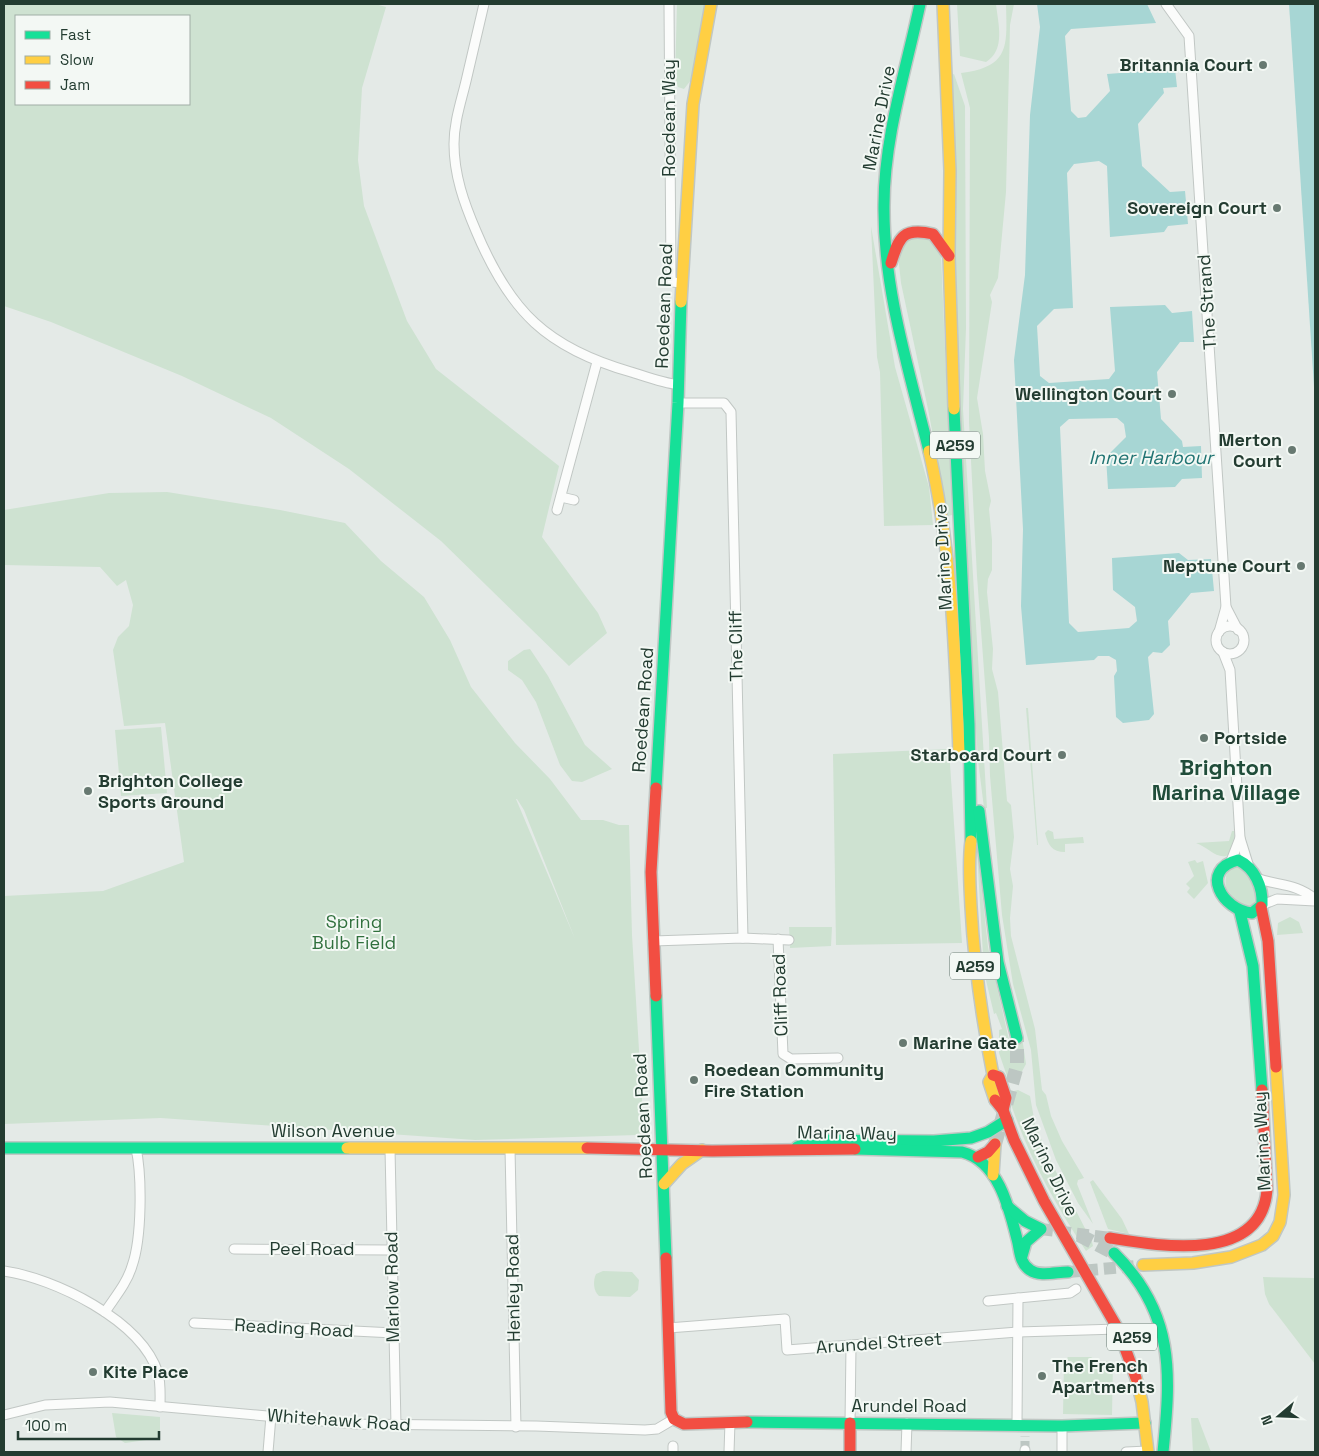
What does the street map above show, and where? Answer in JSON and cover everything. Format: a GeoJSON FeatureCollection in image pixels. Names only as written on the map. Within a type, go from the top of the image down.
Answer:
{"type":"FeatureCollection","features":[{"type":"Feature","properties":{"kind":"main road","name":"Roedean Road"},"geometry":{"type":"LineString","coordinates":[[674,1419],[670,1409],[664,1184],[651,863],[666,638],[679,385],[681,282],[693,104],[712,4]]}},
{"type":"Feature","properties":{"kind":"main road","name":"Marine Drive"},"geometry":{"type":"LineString","coordinates":[[920,4],[890,133],[884,182],[884,233],[902,345],[936,483],[943,525],[953,636],[962,827],[969,857]]}},
{"type":"Feature","properties":{"kind":"main road","name":"Marine Drive"},"geometry":{"type":"LineString","coordinates":[[943,4],[950,171],[949,256],[956,460],[972,829],[969,857],[973,944],[979,1002],[993,1075],[1000,1077],[1006,1098],[1005,1115],[1033,1180],[1068,1239],[1076,1261],[1095,1288],[1118,1329],[1137,1380],[1145,1424]]}},
{"type":"Feature","properties":{"kind":"main road","name":"Marine Drive"},"geometry":{"type":"LineString","coordinates":[[889,270],[898,240],[912,232],[920,231],[933,234],[949,256]]}},
{"type":"Feature","properties":{"kind":"main road"},"geometry":{"type":"LineString","coordinates":[[968,724],[998,962],[1017,1038]]}},
{"type":"Feature","properties":{"kind":"main road"},"geometry":{"type":"LineString","coordinates":[[1231,861],[1241,861],[1249,867],[1256,878],[1262,894],[1262,906],[1252,913],[1240,912],[1223,896],[1218,883],[1220,867],[1231,861]]}},
{"type":"Feature","properties":{"kind":"main road","name":"Marina Way"},"geometry":{"type":"LineString","coordinates":[[1143,1265],[1229,1257],[1248,1253],[1269,1240],[1280,1223],[1284,1195],[1268,941],[1262,906]]}},
{"type":"Feature","properties":{"kind":"main road","name":"Marina Way"},"geometry":{"type":"LineString","coordinates":[[1110,1238],[1164,1246],[1224,1241],[1249,1230],[1256,1222],[1264,1206],[1267,1166],[1255,992],[1250,949],[1240,912]]}},
{"type":"Feature","properties":{"kind":"main road"},"geometry":{"type":"LineString","coordinates":[[793,1149],[814,1140],[924,1141],[971,1138],[988,1132],[1005,1115]]}},
{"type":"Feature","properties":{"kind":"main road"},"geometry":{"type":"LineString","coordinates":[[993,1175],[996,1144],[988,1152],[978,1157],[987,1164],[993,1175],[1017,1240],[1021,1259],[1028,1268],[1037,1273],[1068,1272]]}},
{"type":"Feature","properties":{"kind":"main road","name":"Wilson Avenue"},"geometry":{"type":"LineString","coordinates":[[4,1148],[662,1149]]}},
{"type":"Feature","properties":{"kind":"main road","name":"Marina Way"},"geometry":{"type":"LineString","coordinates":[[662,1149],[957,1152],[978,1157]]}},
{"type":"Feature","properties":{"kind":"main road"},"geometry":{"type":"LineString","coordinates":[[664,1184],[682,1164],[702,1150]]}},
{"type":"Feature","properties":{"kind":"main road"},"geometry":{"type":"LineString","coordinates":[[1003,1202],[1018,1216],[1041,1229],[1026,1242],[1021,1259]]}},
{"type":"Feature","properties":{"kind":"main road","name":"Marine Drive"},"geometry":{"type":"LineString","coordinates":[[1068,1239],[1084,1255],[1104,1284],[1136,1348],[1150,1392],[1150,1452]]}},
{"type":"Feature","properties":{"kind":"main road"},"geometry":{"type":"LineString","coordinates":[[1114,1253],[1130,1269],[1145,1292],[1164,1343],[1169,1391],[1163,1452]]}},
{"type":"Feature","properties":{"kind":"main road","name":"Arundel Road"},"geometry":{"type":"LineString","coordinates":[[674,1419],[684,1424],[730,1422],[1021,1424],[1062,1426],[1145,1424]]}},
{"type":"Feature","properties":{"kind":"main road"},"geometry":{"type":"LineString","coordinates":[[850,1423],[850,1452]]}},
{"type":"Feature","properties":{"kind":"main road","name":"A259"},"geometry":{"type":"LineString","coordinates":[[1145,1424],[1150,1452]]}},
{"type":"Feature","properties":{"kind":"street"},"geometry":{"type":"LineString","coordinates":[[484,4],[455,122],[454,157],[461,191],[469,215],[490,263],[514,300],[546,334],[577,353],[597,362],[679,385]]}},
{"type":"Feature","properties":{"kind":"street","name":"Roedean Way"},"geometry":{"type":"LineString","coordinates":[[669,4],[671,281],[681,282]]}},
{"type":"Feature","properties":{"kind":"street","name":"The Strand"},"geometry":{"type":"LineString","coordinates":[[1166,4],[1189,36],[1227,609],[1235,628]]}},
{"type":"Feature","properties":{"kind":"street"},"geometry":{"type":"LineString","coordinates":[[670,233],[684,234]]}},
{"type":"Feature","properties":{"kind":"street"},"geometry":{"type":"LineString","coordinates":[[557,510],[597,362]]}},
{"type":"Feature","properties":{"kind":"street","name":"The Cliff"},"geometry":{"type":"LineString","coordinates":[[678,403],[724,403],[731,412],[743,938]]}},
{"type":"Feature","properties":{"kind":"street"},"geometry":{"type":"LineString","coordinates":[[561,497],[574,500]]}},
{"type":"Feature","properties":{"kind":"street","name":"The Strand"},"geometry":{"type":"LineString","coordinates":[[1219,632],[1227,609]]}},
{"type":"Feature","properties":{"kind":"street"},"geometry":{"type":"LineString","coordinates":[[1230,670],[1236,653],[1244,642],[1235,628],[1219,632],[1216,640],[1230,670],[1240,838],[1249,867]]}},
{"type":"Feature","properties":{"kind":"street"},"geometry":{"type":"LineString","coordinates":[[1223,652],[1236,653]]}},
{"type":"Feature","properties":{"kind":"street"},"geometry":{"type":"LineString","coordinates":[[1231,861],[1240,838]]}},
{"type":"Feature","properties":{"kind":"street"},"geometry":{"type":"LineString","coordinates":[[1256,878],[1272,883],[1295,886],[1315,900]]}},
{"type":"Feature","properties":{"kind":"street"},"geometry":{"type":"LineString","coordinates":[[1262,906],[1277,899],[1315,900]]}},
{"type":"Feature","properties":{"kind":"street"},"geometry":{"type":"LineString","coordinates":[[654,941],[743,938],[789,940]]}},
{"type":"Feature","properties":{"kind":"street","name":"Cliff Road"},"geometry":{"type":"LineString","coordinates":[[778,939],[783,1054],[791,1059],[838,1058]]}},
{"type":"Feature","properties":{"kind":"street"},"geometry":{"type":"LineString","coordinates":[[105,1312],[127,1278],[135,1257],[139,1209],[139,1160],[136,1148]]}},
{"type":"Feature","properties":{"kind":"street","name":"Marlow Road"},"geometry":{"type":"LineString","coordinates":[[390,1149],[396,1425]]}},
{"type":"Feature","properties":{"kind":"street","name":"Henley Road"},"geometry":{"type":"LineString","coordinates":[[510,1149],[516,1427]]}},
{"type":"Feature","properties":{"kind":"street","name":"Peel Road"},"geometry":{"type":"LineString","coordinates":[[234,1249],[391,1250]]}},
{"type":"Feature","properties":{"kind":"street"},"geometry":{"type":"LineString","coordinates":[[4,1271],[57,1285],[105,1312],[137,1342],[155,1366],[159,1378],[160,1407]]}},
{"type":"Feature","properties":{"kind":"street"},"geometry":{"type":"LineString","coordinates":[[988,1301],[1070,1293],[1076,1289]]}},
{"type":"Feature","properties":{"kind":"street"},"geometry":{"type":"LineString","coordinates":[[1018,1298],[1021,1424],[1025,1436]]}},
{"type":"Feature","properties":{"kind":"street","name":"Arundel Street"},"geometry":{"type":"LineString","coordinates":[[668,1328],[785,1319],[787,1350],[1018,1332],[1118,1329]]}},
{"type":"Feature","properties":{"kind":"street","name":"Reading Road"},"geometry":{"type":"LineString","coordinates":[[194,1323],[394,1333]]}},
{"type":"Feature","properties":{"kind":"street"},"geometry":{"type":"LineString","coordinates":[[850,1423],[851,1346]]}},
{"type":"Feature","properties":{"kind":"street","name":"Whitehawk Road"},"geometry":{"type":"LineString","coordinates":[[4,1415],[45,1405],[110,1402],[356,1424],[650,1430],[657,1429],[674,1419]]}},
{"type":"Feature","properties":{"kind":"street"},"geometry":{"type":"LineString","coordinates":[[268,1452],[271,1416]]}},
{"type":"Feature","properties":{"kind":"street"},"geometry":{"type":"LineString","coordinates":[[729,1452],[730,1422]]}},
{"type":"Feature","properties":{"kind":"street"},"geometry":{"type":"LineString","coordinates":[[906,1423],[906,1452]]}},
{"type":"Feature","properties":{"kind":"street"},"geometry":{"type":"LineString","coordinates":[[1062,1426],[1062,1452]]}},
{"type":"Feature","properties":{"kind":"street"},"geometry":{"type":"LineString","coordinates":[[1126,1452],[1150,1452]]}},
{"type":"Feature","properties":{"kind":"green space"},"geometry":{"type":"Polygon","coordinates":[[[4,4],[375,4],[386,7],[362,88],[358,160],[364,206],[407,321],[436,369],[559,466],[542,537],[598,613],[607,633],[569,666],[441,541],[349,469],[271,418],[182,376],[51,322],[4,306],[4,4]]]}},
{"type":"Feature","properties":{"kind":"green space"},"geometry":{"type":"Polygon","coordinates":[[[677,4],[707,4],[691,80],[684,89],[678,87],[675,77],[677,4]]]}},
{"type":"Feature","properties":{"kind":"green space"},"geometry":{"type":"Polygon","coordinates":[[[957,4],[996,4],[999,28],[998,43],[996,51],[986,62],[960,56],[957,4]]]}},
{"type":"Feature","properties":{"kind":"green space"},"geometry":{"type":"Polygon","coordinates":[[[1006,4],[1014,4],[1010,25],[1006,192],[998,278],[990,295],[992,302],[977,398],[983,434],[985,471],[991,501],[989,509],[992,570],[988,579],[987,592],[993,649],[992,669],[998,692],[1007,801],[1011,805],[1014,837],[1010,869],[1013,886],[1010,918],[1011,936],[1035,1029],[1042,1090],[1046,1095],[1051,1116],[1062,1141],[1084,1178],[1078,1180],[1077,1184],[1093,1224],[1078,1203],[1056,1160],[1036,1105],[1031,1050],[1013,984],[1002,915],[990,776],[969,422],[970,108],[961,73],[989,66],[997,60],[1005,43],[1006,4]]]}},
{"type":"Feature","properties":{"kind":"green space"},"geometry":{"type":"Polygon","coordinates":[[[954,74],[965,106],[966,328],[963,409],[987,808],[984,808],[978,760],[957,426],[952,75],[954,74]]]}},
{"type":"Feature","properties":{"kind":"green space"},"geometry":{"type":"Polygon","coordinates":[[[871,226],[895,367],[929,487],[933,525],[884,526],[880,372],[877,357],[871,226]]]}},
{"type":"Feature","properties":{"kind":"green space"},"geometry":{"type":"Polygon","coordinates":[[[911,237],[930,238],[941,254],[952,515],[948,516],[928,409],[901,283],[898,255],[901,245],[911,237]]]}},
{"type":"Feature","properties":{"kind":"green space","name":"Spring Bulb Field"},"geometry":{"type":"Polygon","coordinates":[[[167,492],[280,510],[345,523],[381,561],[424,597],[450,640],[471,687],[515,743],[550,779],[581,820],[603,820],[619,825],[629,825],[632,935],[644,1132],[637,1135],[475,1140],[161,1118],[4,1124],[4,896],[103,891],[184,862],[165,723],[124,726],[113,650],[118,637],[129,626],[133,605],[126,580],[117,586],[100,567],[4,565],[4,510],[109,493],[167,492]],[[516,799],[575,939],[524,810],[516,799]]]}},
{"type":"Feature","properties":{"kind":"green space"},"geometry":{"type":"Polygon","coordinates":[[[530,649],[548,676],[585,745],[612,769],[582,782],[572,781],[560,765],[536,702],[522,680],[508,670],[508,661],[524,650],[530,649]]]}},
{"type":"Feature","properties":{"kind":"green space"},"geometry":{"type":"Polygon","coordinates":[[[1026,708],[1028,708],[1038,845],[1037,845],[1026,708]]]}},
{"type":"Feature","properties":{"kind":"green space"},"geometry":{"type":"Polygon","coordinates":[[[161,727],[167,793],[121,796],[115,730],[161,727]]]}},
{"type":"Feature","properties":{"kind":"green space"},"geometry":{"type":"Polygon","coordinates":[[[949,749],[962,943],[836,945],[833,754],[949,749]]]}},
{"type":"Feature","properties":{"kind":"green space"},"geometry":{"type":"Polygon","coordinates":[[[1048,830],[1053,832],[1054,839],[1083,837],[1084,843],[1065,844],[1065,852],[1057,851],[1051,847],[1048,841],[1045,833],[1048,830]]]}},
{"type":"Feature","properties":{"kind":"green space"},"geometry":{"type":"Polygon","coordinates":[[[1232,831],[1235,831],[1234,844],[1230,854],[1226,856],[1218,855],[1196,843],[1229,841],[1232,831]]]}},
{"type":"Feature","properties":{"kind":"green space"},"geometry":{"type":"Polygon","coordinates":[[[976,835],[988,947],[1009,1040],[1022,1037],[1026,1064],[1020,1075],[1009,1082],[999,1053],[999,1030],[1002,1029],[996,1013],[994,1014],[984,972],[976,835]]]}},
{"type":"Feature","properties":{"kind":"green space"},"geometry":{"type":"Polygon","coordinates":[[[1195,860],[1197,863],[1203,861],[1208,883],[1194,899],[1187,892],[1190,888],[1186,884],[1194,876],[1188,862],[1195,860]]]}},
{"type":"Feature","properties":{"kind":"green space"},"geometry":{"type":"Polygon","coordinates":[[[1235,867],[1246,871],[1252,880],[1256,902],[1252,905],[1248,906],[1240,903],[1226,888],[1227,872],[1235,867]]]}},
{"type":"Feature","properties":{"kind":"green space"},"geometry":{"type":"Polygon","coordinates":[[[1290,917],[1299,922],[1303,933],[1277,935],[1278,923],[1290,917]]]}},
{"type":"Feature","properties":{"kind":"green space"},"geometry":{"type":"Polygon","coordinates":[[[789,927],[832,927],[831,946],[790,948],[789,927]]]}},
{"type":"Feature","properties":{"kind":"green space"},"geometry":{"type":"Polygon","coordinates":[[[1018,1090],[1030,1096],[1035,1124],[1047,1153],[1044,1155],[1046,1159],[1049,1158],[1092,1242],[1093,1246],[1086,1251],[1062,1214],[1041,1176],[1023,1136],[1008,1095],[1010,1092],[1018,1090]]]}},
{"type":"Feature","properties":{"kind":"green space"},"geometry":{"type":"Polygon","coordinates":[[[1093,1180],[1122,1219],[1129,1234],[1108,1229],[1090,1182],[1093,1180]]]}},
{"type":"Feature","properties":{"kind":"green space"},"geometry":{"type":"Polygon","coordinates":[[[603,1271],[632,1272],[639,1280],[638,1290],[630,1297],[599,1296],[594,1285],[594,1279],[596,1274],[603,1271]]]}},
{"type":"Feature","properties":{"kind":"green space"},"geometry":{"type":"Polygon","coordinates":[[[1263,1277],[1315,1278],[1315,1364],[1269,1304],[1265,1294],[1263,1277]]]}},
{"type":"Feature","properties":{"kind":"green space"},"geometry":{"type":"Polygon","coordinates":[[[1068,1357],[1091,1357],[1096,1361],[1113,1361],[1112,1415],[1063,1414],[1064,1361],[1068,1357]]]}},
{"type":"Feature","properties":{"kind":"green space"},"geometry":{"type":"Polygon","coordinates":[[[112,1413],[160,1417],[160,1438],[125,1443],[116,1437],[112,1413]]]}},
{"type":"Feature","properties":{"kind":"green space"},"geometry":{"type":"Polygon","coordinates":[[[1191,1418],[1198,1418],[1211,1452],[1193,1452],[1191,1418]]]}},
{"type":"Feature","properties":{"kind":"water","name":"Inner Harbour"},"geometry":{"type":"Polygon","coordinates":[[[1037,4],[1147,4],[1156,23],[1071,29],[1065,36],[1071,111],[1078,118],[1086,117],[1110,91],[1107,74],[1175,69],[1177,87],[1163,88],[1164,93],[1138,124],[1142,166],[1170,192],[1185,191],[1188,224],[1168,226],[1164,232],[1110,237],[1107,166],[1099,161],[1074,164],[1067,173],[1073,308],[1054,309],[1037,326],[1040,376],[1049,383],[1109,379],[1115,371],[1110,307],[1165,305],[1172,313],[1192,311],[1194,342],[1180,342],[1157,372],[1161,419],[1182,441],[1183,447],[1201,446],[1202,478],[1182,479],[1175,487],[1108,489],[1106,457],[1126,437],[1124,424],[1117,418],[1069,419],[1060,427],[1069,623],[1078,632],[1129,628],[1137,621],[1135,607],[1113,590],[1112,558],[1179,553],[1188,560],[1211,559],[1214,591],[1191,593],[1168,621],[1170,645],[1162,653],[1153,652],[1148,657],[1154,714],[1149,720],[1123,723],[1116,717],[1114,676],[1117,671],[1116,660],[1109,656],[1098,656],[1094,660],[1026,665],[1021,606],[1023,529],[1014,360],[1025,275],[1030,115],[1040,27],[1037,4]]]}},
{"type":"Feature","properties":{"kind":"water"},"geometry":{"type":"Polygon","coordinates":[[[1289,4],[1315,4],[1315,402],[1289,4]]]}},
{"type":"Feature","properties":{"kind":"tunnel"},"geometry":{"type":"LineString","coordinates":[[995,1144],[1017,1066],[1017,1038]]}},
{"type":"Feature","properties":{"kind":"tunnel"},"geometry":{"type":"LineString","coordinates":[[1041,1229],[1110,1238]]}},
{"type":"Feature","properties":{"kind":"tunnel"},"geometry":{"type":"LineString","coordinates":[[1079,1235],[1114,1253]]}},
{"type":"Feature","properties":{"kind":"tunnel"},"geometry":{"type":"LineString","coordinates":[[1068,1272],[1136,1266]]}},
{"type":"Feature","properties":{"kind":"tunnel"},"geometry":{"type":"LineString","coordinates":[[1025,1436],[1025,1450]]}},
{"type":"Feature","properties":{"kind":"traffic: fast"},"geometry":{"type":"LineString","coordinates":[[920,4],[892,129],[885,180],[884,205],[885,236],[893,298],[906,360],[929,451]]}},
{"type":"Feature","properties":{"kind":"traffic: fast"},"geometry":{"type":"LineString","coordinates":[[656,788],[678,403],[681,302]]}},
{"type":"Feature","properties":{"kind":"traffic: fast"},"geometry":{"type":"LineString","coordinates":[[954,409],[969,724],[971,841]]}},
{"type":"Feature","properties":{"kind":"traffic: fast"},"geometry":{"type":"LineString","coordinates":[[979,811],[998,962],[1017,1038]]}},
{"type":"Feature","properties":{"kind":"traffic: fast"},"geometry":{"type":"LineString","coordinates":[[1238,860],[1244,863],[1253,873],[1261,892],[1262,905],[1252,913],[1232,905],[1224,898],[1219,889],[1217,880],[1220,872],[1226,865],[1238,860]]}},
{"type":"Feature","properties":{"kind":"traffic: fast"},"geometry":{"type":"LineString","coordinates":[[1240,912],[1253,966],[1262,1090]]}},
{"type":"Feature","properties":{"kind":"traffic: fast"},"geometry":{"type":"LineString","coordinates":[[656,996],[666,1258]]}},
{"type":"Feature","properties":{"kind":"traffic: fast"},"geometry":{"type":"LineString","coordinates":[[797,1147],[814,1140],[934,1141],[971,1138],[988,1132],[1007,1120]]}},
{"type":"Feature","properties":{"kind":"traffic: fast"},"geometry":{"type":"LineString","coordinates":[[4,1148],[347,1148]]}},
{"type":"Feature","properties":{"kind":"traffic: fast"},"geometry":{"type":"LineString","coordinates":[[855,1149],[962,1152],[974,1157],[985,1165],[1000,1187],[1006,1200],[1022,1260],[1026,1267],[1038,1273],[1068,1272]]}},
{"type":"Feature","properties":{"kind":"traffic: fast"},"geometry":{"type":"LineString","coordinates":[[1007,1206],[1025,1221],[1041,1229],[1026,1242],[1022,1256]]}},
{"type":"Feature","properties":{"kind":"traffic: fast"},"geometry":{"type":"LineString","coordinates":[[1114,1253],[1134,1276],[1149,1298],[1164,1345],[1167,1370],[1167,1396],[1163,1452]]}},
{"type":"Feature","properties":{"kind":"traffic: fast"},"geometry":{"type":"LineString","coordinates":[[747,1422],[1062,1426],[1145,1423]]}},
{"type":"Feature","properties":{"kind":"traffic: slow"},"geometry":{"type":"LineString","coordinates":[[681,302],[693,104],[711,4]]}},
{"type":"Feature","properties":{"kind":"traffic: slow"},"geometry":{"type":"LineString","coordinates":[[943,4],[950,171],[949,256],[954,409]]}},
{"type":"Feature","properties":{"kind":"traffic: slow"},"geometry":{"type":"LineString","coordinates":[[929,451],[937,488],[948,563],[954,638],[959,752]]}},
{"type":"Feature","properties":{"kind":"traffic: slow"},"geometry":{"type":"LineString","coordinates":[[971,841],[970,874],[974,949],[993,1075],[989,1082],[995,1100]]}},
{"type":"Feature","properties":{"kind":"traffic: slow"},"geometry":{"type":"LineString","coordinates":[[1143,1265],[1193,1263],[1231,1257],[1262,1245],[1273,1236],[1280,1222],[1284,1195],[1276,1067]]}},
{"type":"Feature","properties":{"kind":"traffic: slow"},"geometry":{"type":"LineString","coordinates":[[993,1175],[995,1144]]}},
{"type":"Feature","properties":{"kind":"traffic: slow"},"geometry":{"type":"LineString","coordinates":[[347,1148],[587,1148]]}},
{"type":"Feature","properties":{"kind":"traffic: slow"},"geometry":{"type":"LineString","coordinates":[[664,1184],[682,1164],[702,1150]]}},
{"type":"Feature","properties":{"kind":"traffic: slow"},"geometry":{"type":"LineString","coordinates":[[1136,1378],[1142,1402],[1148,1452]]}},
{"type":"Feature","properties":{"kind":"traffic: jam"},"geometry":{"type":"LineString","coordinates":[[891,263],[900,241],[904,236],[915,232],[933,234],[949,256]]}},
{"type":"Feature","properties":{"kind":"traffic: jam"},"geometry":{"type":"LineString","coordinates":[[656,788],[651,872],[656,996]]}},
{"type":"Feature","properties":{"kind":"traffic: jam"},"geometry":{"type":"LineString","coordinates":[[1261,907],[1268,941],[1276,1067]]}},
{"type":"Feature","properties":{"kind":"traffic: jam"},"geometry":{"type":"LineString","coordinates":[[993,1075],[999,1077],[1006,1098],[1003,1110]]}},
{"type":"Feature","properties":{"kind":"traffic: jam"},"geometry":{"type":"LineString","coordinates":[[1110,1238],[1180,1246],[1205,1245],[1228,1240],[1247,1230],[1261,1214],[1267,1190],[1262,1090]]}},
{"type":"Feature","properties":{"kind":"traffic: jam"},"geometry":{"type":"LineString","coordinates":[[995,1100],[1003,1110],[1014,1140],[1044,1201],[1118,1329],[1136,1378]]}},
{"type":"Feature","properties":{"kind":"traffic: jam"},"geometry":{"type":"LineString","coordinates":[[978,1157],[988,1152],[995,1144]]}},
{"type":"Feature","properties":{"kind":"traffic: jam"},"geometry":{"type":"LineString","coordinates":[[587,1148],[712,1151],[855,1149]]}},
{"type":"Feature","properties":{"kind":"traffic: jam"},"geometry":{"type":"LineString","coordinates":[[666,1258],[671,1412],[674,1419],[684,1424],[747,1422]]}},
{"type":"Feature","properties":{"kind":"traffic: jam"},"geometry":{"type":"LineString","coordinates":[[850,1423],[850,1452]]}},
{"type":"Feature","properties":{"kind":"place","name":"Britannia Court"},"geometry":{"type":"Point","coordinates":[1263,65]}},
{"type":"Feature","properties":{"kind":"place","name":"Sovereign Court"},"geometry":{"type":"Point","coordinates":[1277,208]}},
{"type":"Feature","properties":{"kind":"place","name":"Wellington Court"},"geometry":{"type":"Point","coordinates":[1172,394]}},
{"type":"Feature","properties":{"kind":"place","name":"Merton Court"},"geometry":{"type":"Point","coordinates":[1292,450]}},
{"type":"Feature","properties":{"kind":"place","name":"Neptune Court"},"geometry":{"type":"Point","coordinates":[1301,566]}},
{"type":"Feature","properties":{"kind":"place","name":"Portside"},"geometry":{"type":"Point","coordinates":[1204,738]}},
{"type":"Feature","properties":{"kind":"place","name":"Starboard Court"},"geometry":{"type":"Point","coordinates":[1062,755]}},
{"type":"Feature","properties":{"kind":"place","name":"Brighton College Sports Ground"},"geometry":{"type":"Point","coordinates":[88,791]}},
{"type":"Feature","properties":{"kind":"place","name":"Marine Gate"},"geometry":{"type":"Point","coordinates":[903,1043]}},
{"type":"Feature","properties":{"kind":"place","name":"Roedean Community Fire Station"},"geometry":{"type":"Point","coordinates":[694,1080]}},
{"type":"Feature","properties":{"kind":"place","name":"Kite Place"},"geometry":{"type":"Point","coordinates":[93,1372]}},
{"type":"Feature","properties":{"kind":"place","name":"The French Apartments"},"geometry":{"type":"Point","coordinates":[1042,1376]}},
{"type":"Feature","properties":{"kind":"district","name":"Brighton Marina Village"},"geometry":{"type":"Point","coordinates":[1226,780]}}]}
